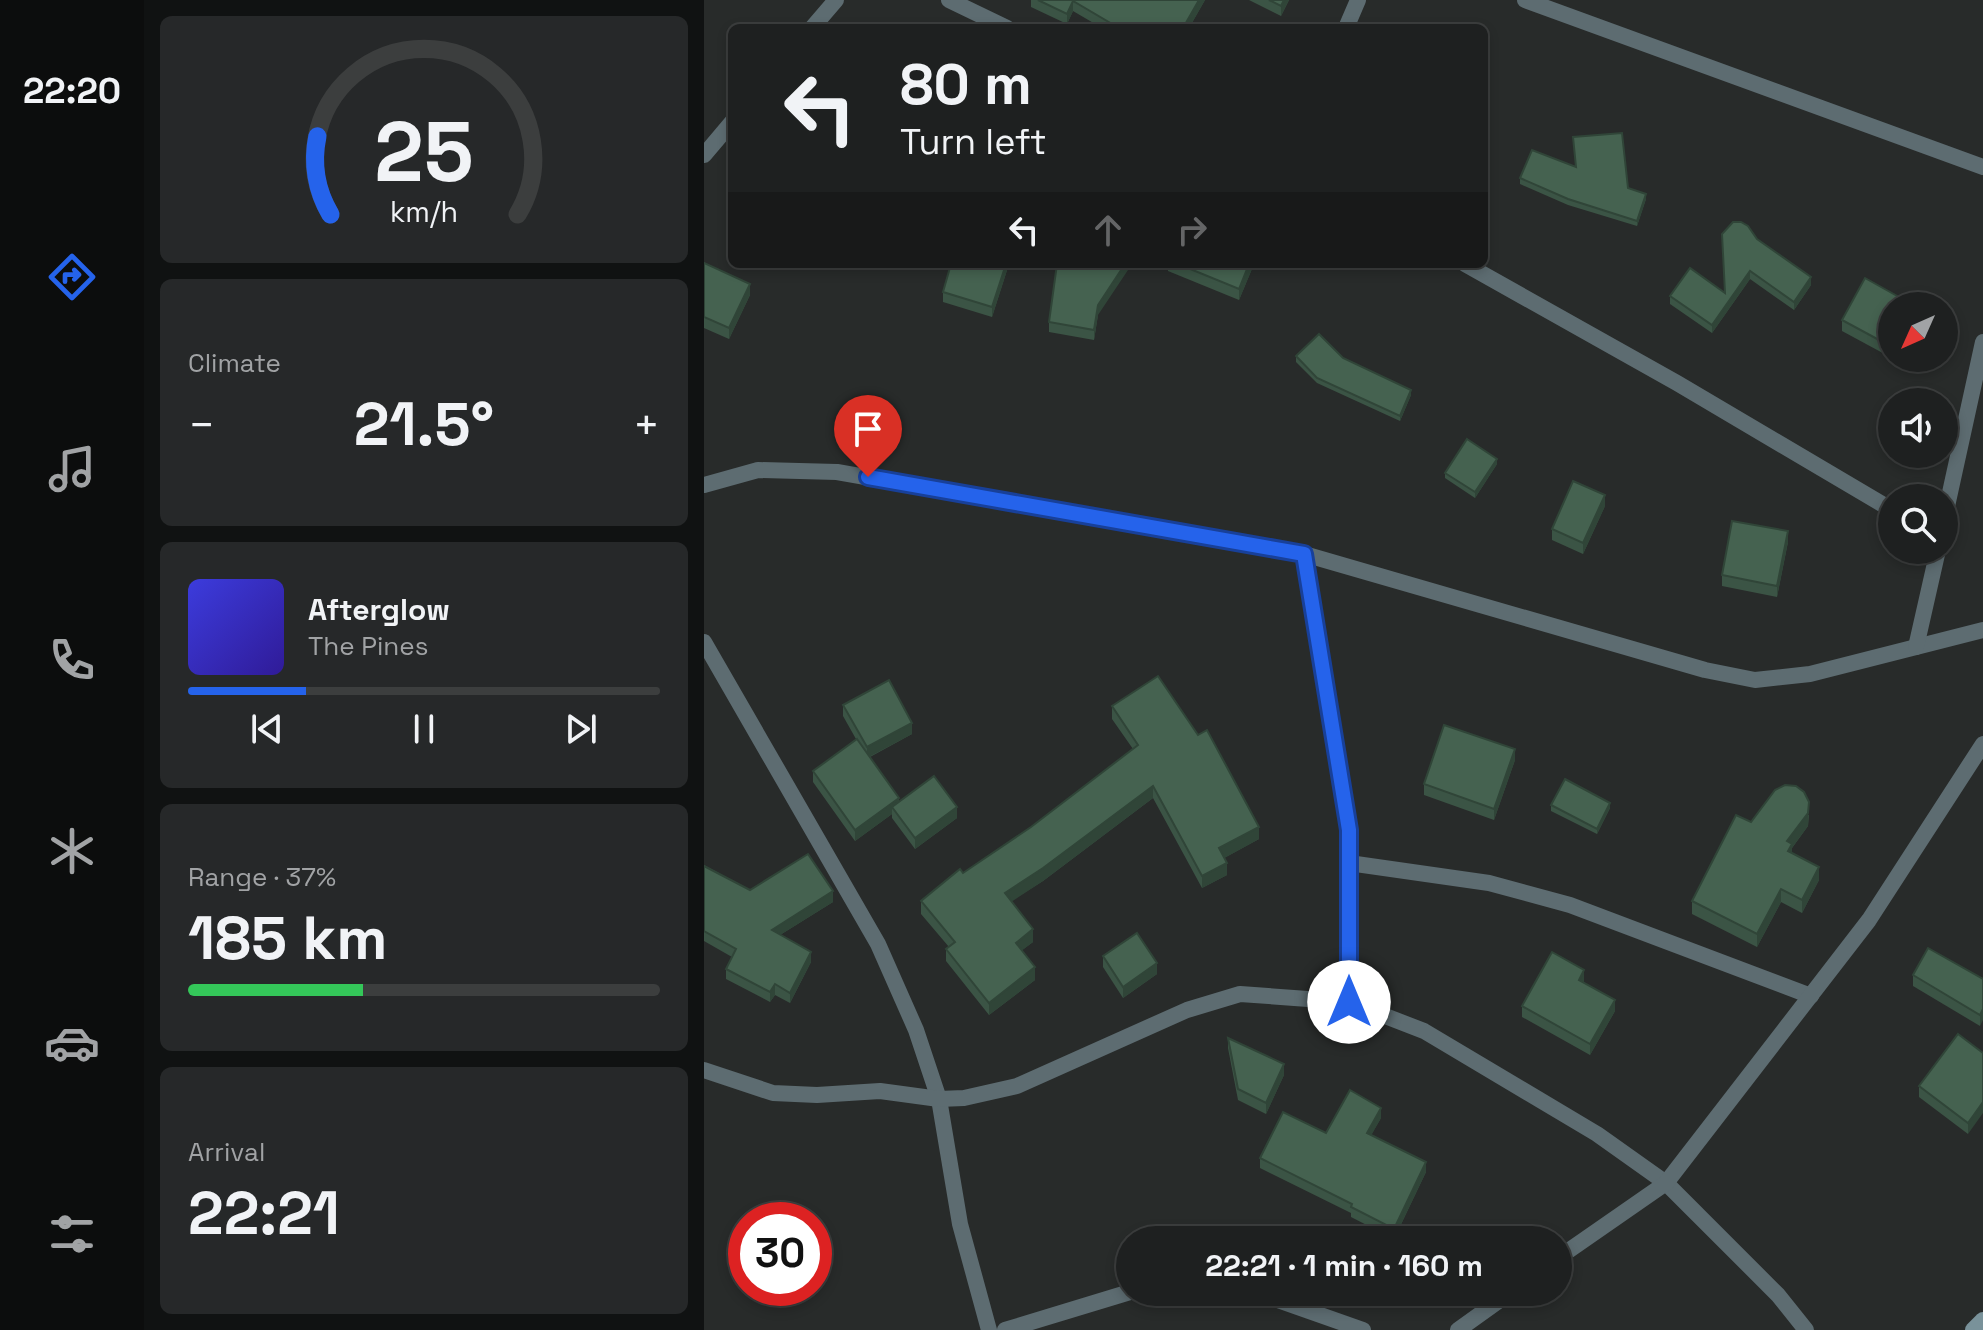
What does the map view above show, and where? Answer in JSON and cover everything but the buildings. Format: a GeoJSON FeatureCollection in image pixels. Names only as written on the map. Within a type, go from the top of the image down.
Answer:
{"type":"FeatureCollection","features":[{"type":"Feature","properties":{"kind":"street"},"geometry":{"type":"LineString","coordinates":[[815,24],[836,0]]}},
{"type":"Feature","properties":{"kind":"street"},"geometry":{"type":"LineString","coordinates":[[949,0],[999,24]]}},
{"type":"Feature","properties":{"kind":"street"},"geometry":{"type":"LineString","coordinates":[[1348,24],[1358,0]]}},
{"type":"Feature","properties":{"kind":"street"},"geometry":{"type":"LineString","coordinates":[[1525,0],[1983,167]]}},
{"type":"Feature","properties":{"kind":"street"},"geometry":{"type":"LineString","coordinates":[[704,155],[728,127]]}},
{"type":"Feature","properties":{"kind":"street"},"geometry":{"type":"LineString","coordinates":[[1472,268],[1677,383],[1878,502]]}},
{"type":"Feature","properties":{"kind":"street"},"geometry":{"type":"LineString","coordinates":[[1952,484],[1983,342]]}},
{"type":"Feature","properties":{"kind":"street"},"geometry":{"type":"LineString","coordinates":[[704,485],[758,470],[837,472],[1304,554],[1705,670],[1755,680],[1810,674],[1983,630]]}},
{"type":"Feature","properties":{"kind":"street"},"geometry":{"type":"LineString","coordinates":[[1304,554],[1349,830],[1349,1002]]}},
{"type":"Feature","properties":{"kind":"street"},"geometry":{"type":"LineString","coordinates":[[1916,647],[1935,564]]}},
{"type":"Feature","properties":{"kind":"street"},"geometry":{"type":"LineString","coordinates":[[704,642],[878,944],[916,1030],[939,1099],[960,1224],[989,1330]]}},
{"type":"Feature","properties":{"kind":"street"},"geometry":{"type":"LineString","coordinates":[[1572,1248],[1666,1183],[1869,920],[1983,744]]}},
{"type":"Feature","properties":{"kind":"street"},"geometry":{"type":"LineString","coordinates":[[1349,863],[1489,883],[1570,905],[1811,996]]}},
{"type":"Feature","properties":{"kind":"street"},"geometry":{"type":"LineString","coordinates":[[704,1070],[773,1093],[817,1095],[880,1091],[939,1099],[964,1098],[1017,1086],[1187,1010],[1240,994],[1349,1002],[1436,1038],[1597,1134],[1666,1183],[1778,1295],[1806,1330]]}},
{"type":"Feature","properties":{"kind":"street"},"geometry":{"type":"LineString","coordinates":[[1005,1330],[1116,1296]]}},
{"type":"Feature","properties":{"kind":"street"},"geometry":{"type":"LineString","coordinates":[[1295,1306],[1363,1330]]}},
{"type":"Feature","properties":{"kind":"street"},"geometry":{"type":"LineString","coordinates":[[1458,1330],[1491,1306]]}},
{"type":"Feature","properties":{"kind":"street"},"geometry":{"type":"LineString","coordinates":[[1973,1330],[1983,1320]]}},
{"type":"Feature","properties":{"kind":"route"},"geometry":{"type":"LineString","coordinates":[[868,477],[1304,554],[1349,830],[1349,1002]]}}]}
